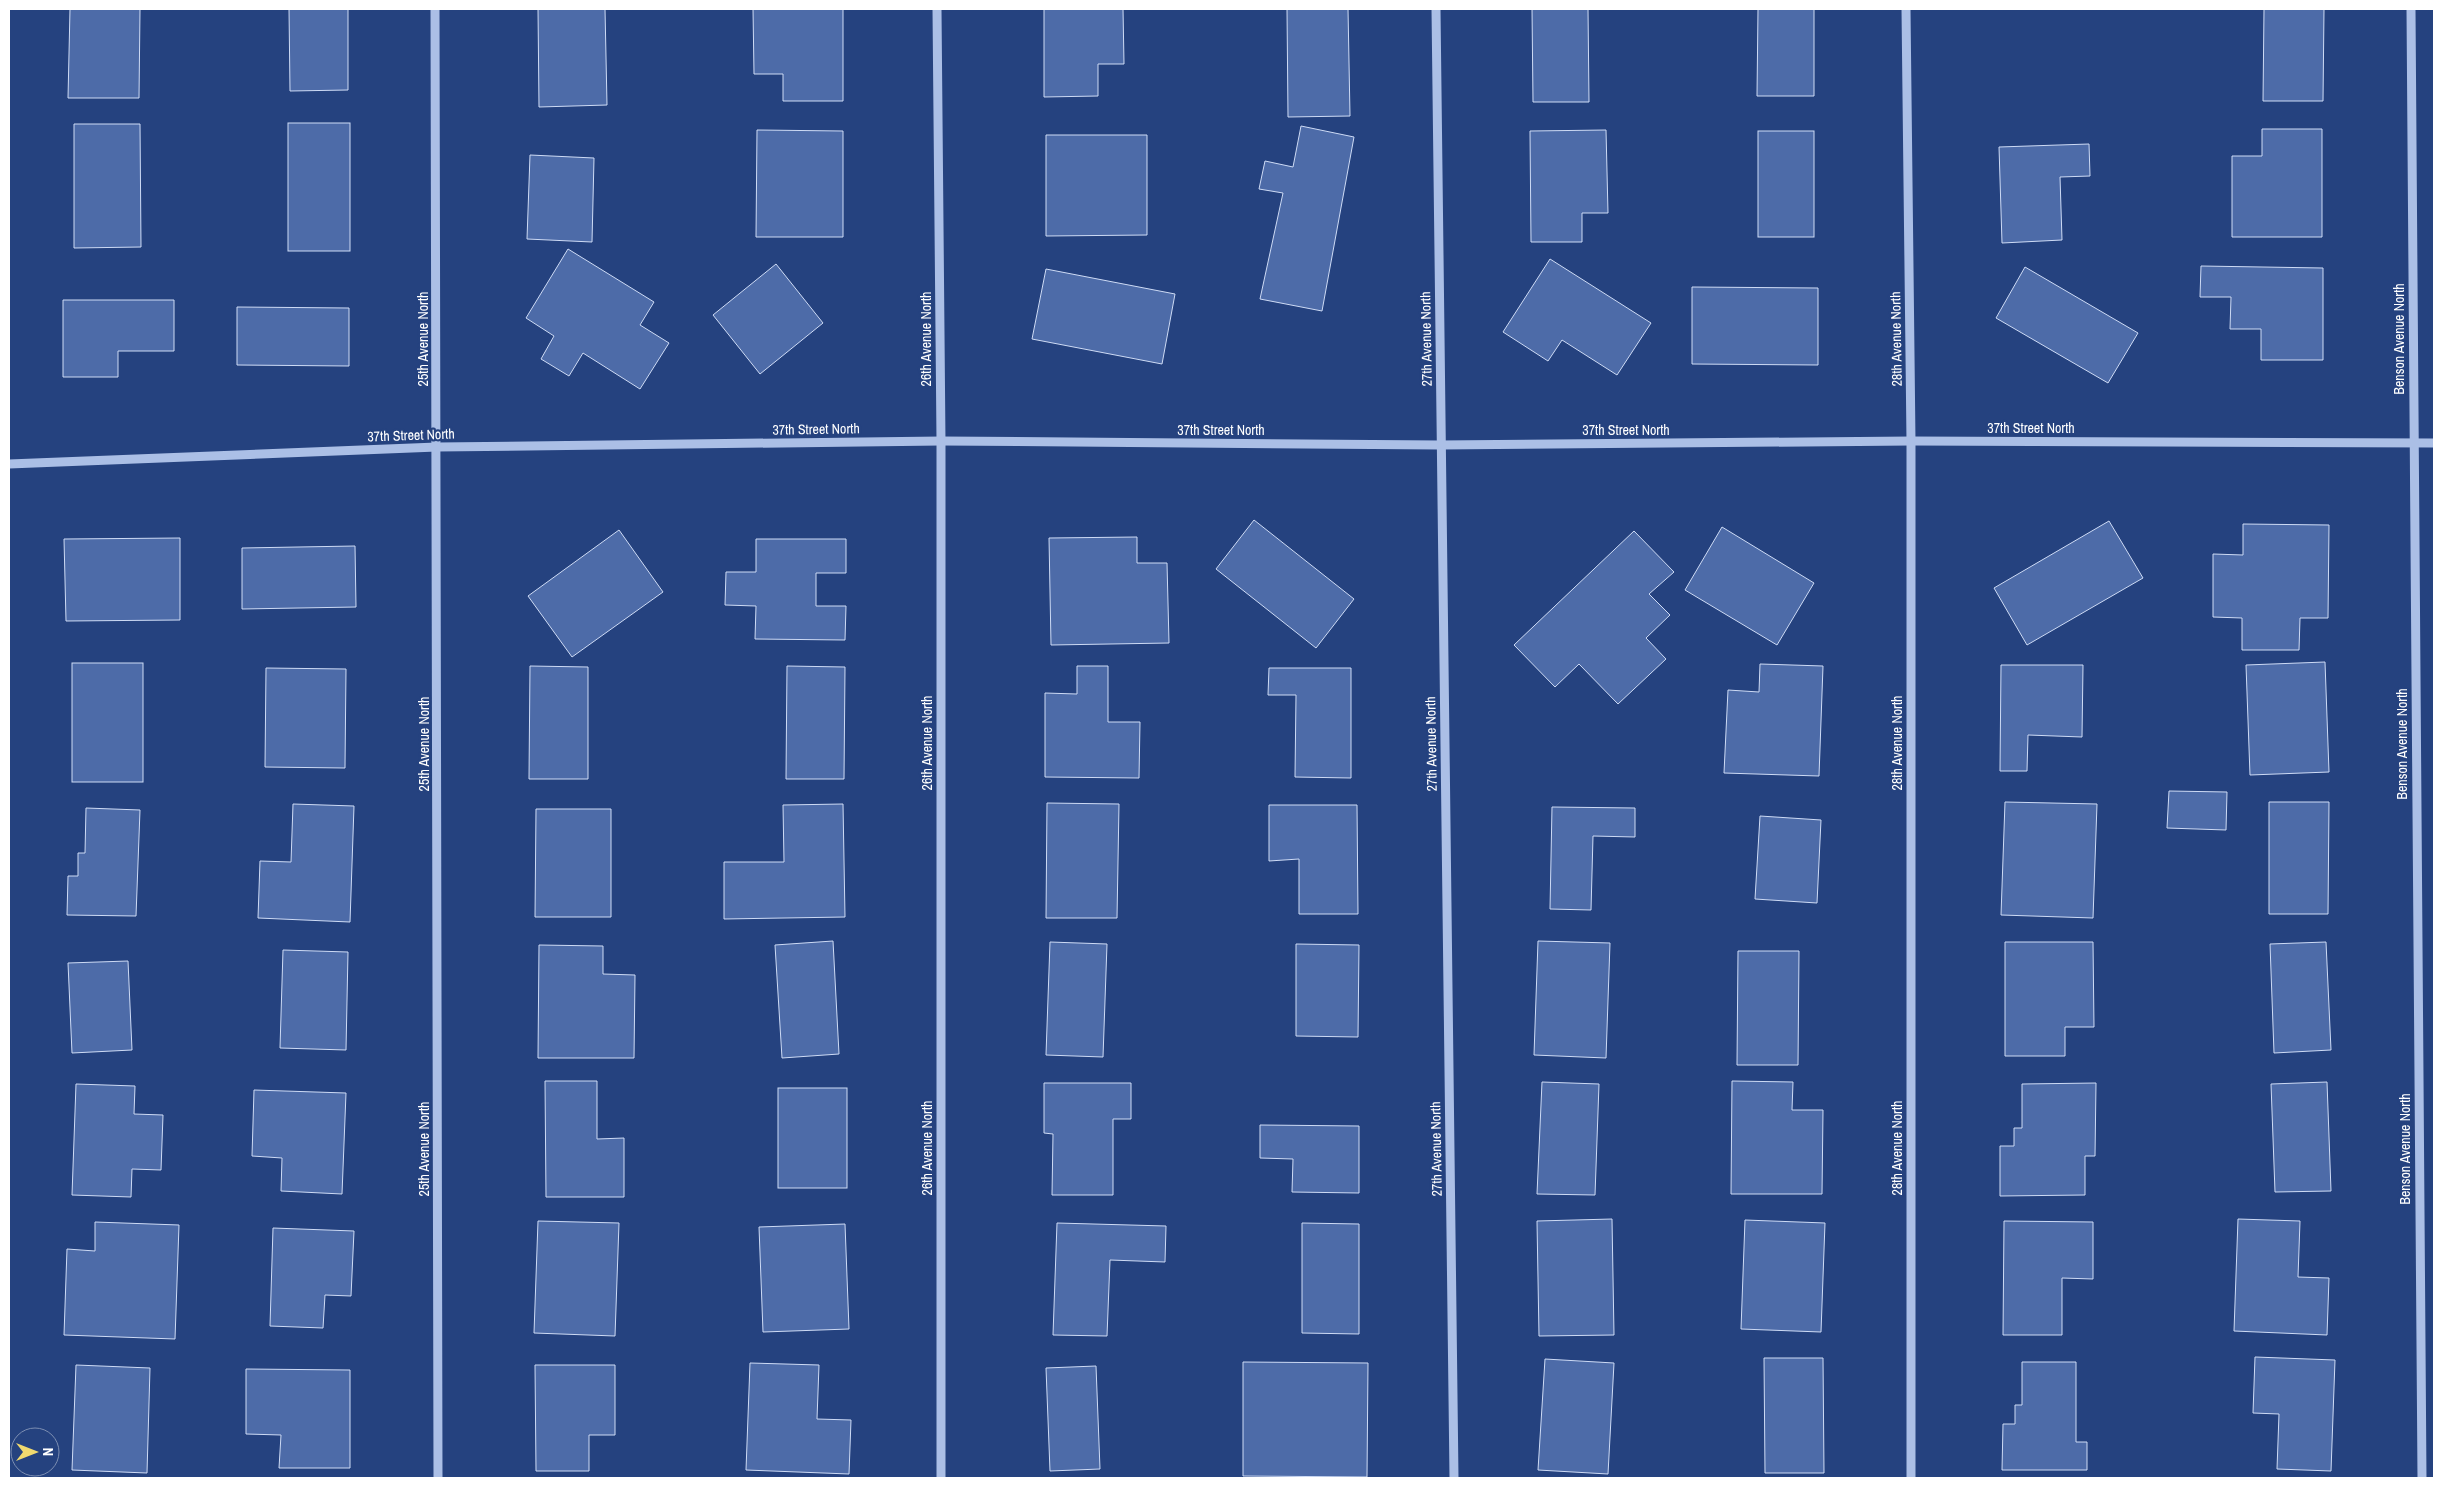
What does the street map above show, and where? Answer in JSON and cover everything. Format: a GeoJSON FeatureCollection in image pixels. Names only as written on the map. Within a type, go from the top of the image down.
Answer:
{"type":"FeatureCollection","features":[{"type":"Feature","properties":{"kind":"street","name":"25th Avenue North"},"geometry":{"type":"LineString","coordinates":[[435,9],[438,1478]]}},
{"type":"Feature","properties":{"kind":"street","name":"26th Avenue North"},"geometry":{"type":"LineString","coordinates":[[937,9],[940,441],[940,1478]]}},
{"type":"Feature","properties":{"kind":"street","name":"27th Avenue North"},"geometry":{"type":"LineString","coordinates":[[1436,9],[1454,1478]]}},
{"type":"Feature","properties":{"kind":"street","name":"28th Avenue North"},"geometry":{"type":"LineString","coordinates":[[1906,9],[1911,441],[1911,1478]]}},
{"type":"Feature","properties":{"kind":"street","name":"Benson Avenue North"},"geometry":{"type":"LineString","coordinates":[[2410,9],[2422,1478]]}},
{"type":"Feature","properties":{"kind":"street","name":"37th Street North"},"geometry":{"type":"LineString","coordinates":[[9,464],[437,447],[940,441],[1440,445],[1911,441],[2434,443]]}},
{"type":"Feature","properties":{"kind":"building"},"geometry":{"type":"Polygon","coordinates":[[[70,9],[140,9],[139,98],[68,98],[70,9]]]}},
{"type":"Feature","properties":{"kind":"building"},"geometry":{"type":"Polygon","coordinates":[[[289,9],[348,9],[348,90],[290,91],[289,9]]]}},
{"type":"Feature","properties":{"kind":"building"},"geometry":{"type":"Polygon","coordinates":[[[538,9],[605,9],[607,105],[539,107],[538,9]]]}},
{"type":"Feature","properties":{"kind":"building"},"geometry":{"type":"Polygon","coordinates":[[[753,9],[843,9],[843,101],[783,101],[783,74],[754,74],[753,9]]]}},
{"type":"Feature","properties":{"kind":"building"},"geometry":{"type":"Polygon","coordinates":[[[1044,9],[1123,9],[1124,64],[1098,64],[1098,96],[1044,97],[1044,9]]]}},
{"type":"Feature","properties":{"kind":"building"},"geometry":{"type":"Polygon","coordinates":[[[1287,9],[1348,9],[1350,116],[1288,117],[1287,9]]]}},
{"type":"Feature","properties":{"kind":"building"},"geometry":{"type":"Polygon","coordinates":[[[1532,9],[1588,9],[1589,102],[1533,102],[1532,9]]]}},
{"type":"Feature","properties":{"kind":"building"},"geometry":{"type":"Polygon","coordinates":[[[1758,9],[1814,9],[1814,96],[1757,96],[1758,9]]]}},
{"type":"Feature","properties":{"kind":"building"},"geometry":{"type":"Polygon","coordinates":[[[2264,9],[2324,9],[2323,101],[2263,101],[2264,9]]]}},
{"type":"Feature","properties":{"kind":"building"},"geometry":{"type":"Polygon","coordinates":[[[288,123],[350,123],[350,251],[288,251],[288,123]]]}},
{"type":"Feature","properties":{"kind":"building"},"geometry":{"type":"Polygon","coordinates":[[[74,124],[140,124],[141,247],[74,248],[74,124]]]}},
{"type":"Feature","properties":{"kind":"building"},"geometry":{"type":"Polygon","coordinates":[[[1301,126],[1354,137],[1322,311],[1260,299],[1283,193],[1259,189],[1265,161],[1293,167],[1301,126]]]}},
{"type":"Feature","properties":{"kind":"building"},"geometry":{"type":"Polygon","coordinates":[[[2262,129],[2322,129],[2322,237],[2232,237],[2232,156],[2262,156],[2262,129]]]}},
{"type":"Feature","properties":{"kind":"building"},"geometry":{"type":"Polygon","coordinates":[[[757,130],[843,131],[843,237],[756,237],[757,130]]]}},
{"type":"Feature","properties":{"kind":"building"},"geometry":{"type":"Polygon","coordinates":[[[1606,130],[1608,213],[1582,213],[1582,242],[1531,242],[1530,131],[1606,130]]]}},
{"type":"Feature","properties":{"kind":"building"},"geometry":{"type":"Polygon","coordinates":[[[1758,131],[1814,131],[1814,237],[1758,237],[1758,131]]]}},
{"type":"Feature","properties":{"kind":"building"},"geometry":{"type":"Polygon","coordinates":[[[1046,135],[1147,135],[1147,235],[1046,236],[1046,135]]]}},
{"type":"Feature","properties":{"kind":"building"},"geometry":{"type":"Polygon","coordinates":[[[2089,144],[2090,176],[2060,177],[2062,240],[2002,243],[1999,147],[2089,144]]]}},
{"type":"Feature","properties":{"kind":"building"},"geometry":{"type":"Polygon","coordinates":[[[530,155],[594,158],[592,242],[527,239],[530,155]]]}},
{"type":"Feature","properties":{"kind":"building"},"geometry":{"type":"Polygon","coordinates":[[[568,249],[654,302],[640,325],[669,343],[640,389],[583,353],[569,376],[541,359],[554,336],[526,318],[568,249]]]}},
{"type":"Feature","properties":{"kind":"building"},"geometry":{"type":"Polygon","coordinates":[[[1550,259],[1651,323],[1617,375],[1562,340],[1548,361],[1503,332],[1550,259]]]}},
{"type":"Feature","properties":{"kind":"building"},"geometry":{"type":"Polygon","coordinates":[[[776,264],[823,323],[760,374],[713,315],[776,264]]]}},
{"type":"Feature","properties":{"kind":"building"},"geometry":{"type":"Polygon","coordinates":[[[2201,266],[2323,268],[2323,360],[2261,360],[2261,329],[2230,329],[2231,297],[2200,297],[2201,266]]]}},
{"type":"Feature","properties":{"kind":"building"},"geometry":{"type":"Polygon","coordinates":[[[2025,267],[2138,333],[2108,383],[1996,318],[2025,267]]]}},
{"type":"Feature","properties":{"kind":"building"},"geometry":{"type":"Polygon","coordinates":[[[1046,269],[1175,294],[1162,364],[1032,339],[1046,269]]]}},
{"type":"Feature","properties":{"kind":"building"},"geometry":{"type":"Polygon","coordinates":[[[1692,287],[1818,288],[1818,365],[1692,364],[1692,287]]]}},
{"type":"Feature","properties":{"kind":"building"},"geometry":{"type":"Polygon","coordinates":[[[63,300],[174,300],[174,351],[118,351],[118,377],[63,377],[63,300]]]}},
{"type":"Feature","properties":{"kind":"building"},"geometry":{"type":"Polygon","coordinates":[[[237,307],[349,308],[349,366],[237,365],[237,307]]]}},
{"type":"Feature","properties":{"kind":"building"},"geometry":{"type":"Polygon","coordinates":[[[1254,520],[1354,599],[1316,648],[1216,569],[1254,520]]]}},
{"type":"Feature","properties":{"kind":"building"},"geometry":{"type":"Polygon","coordinates":[[[2109,521],[2143,578],[2027,645],[1994,588],[2109,521]]]}},
{"type":"Feature","properties":{"kind":"building"},"geometry":{"type":"Polygon","coordinates":[[[2243,524],[2329,525],[2328,618],[2300,618],[2299,650],[2242,650],[2242,618],[2213,617],[2213,554],[2243,555],[2243,524]]]}},
{"type":"Feature","properties":{"kind":"building"},"geometry":{"type":"Polygon","coordinates":[[[1722,527],[1814,583],[1777,645],[1685,590],[1722,527]]]}},
{"type":"Feature","properties":{"kind":"building"},"geometry":{"type":"Polygon","coordinates":[[[619,530],[663,592],[572,657],[528,596],[619,530]]]}},
{"type":"Feature","properties":{"kind":"building"},"geometry":{"type":"Polygon","coordinates":[[[1634,531],[1674,572],[1649,594],[1670,615],[1646,638],[1666,659],[1618,704],[1579,664],[1555,687],[1514,645],[1634,531]]]}},
{"type":"Feature","properties":{"kind":"building"},"geometry":{"type":"Polygon","coordinates":[[[1137,537],[1137,563],[1167,563],[1169,643],[1051,645],[1049,538],[1137,537]]]}},
{"type":"Feature","properties":{"kind":"building"},"geometry":{"type":"Polygon","coordinates":[[[180,538],[180,620],[66,621],[64,539],[180,538]]]}},
{"type":"Feature","properties":{"kind":"building"},"geometry":{"type":"Polygon","coordinates":[[[756,539],[846,539],[846,573],[816,573],[816,606],[846,606],[845,640],[755,639],[756,606],[725,605],[726,572],[756,572],[756,539]]]}},
{"type":"Feature","properties":{"kind":"building"},"geometry":{"type":"Polygon","coordinates":[[[355,546],[356,607],[242,609],[242,548],[355,546]]]}},
{"type":"Feature","properties":{"kind":"building"},"geometry":{"type":"Polygon","coordinates":[[[2325,662],[2329,772],[2250,775],[2246,665],[2325,662]]]}},
{"type":"Feature","properties":{"kind":"building"},"geometry":{"type":"Polygon","coordinates":[[[72,663],[143,663],[143,782],[72,782],[72,663]]]}},
{"type":"Feature","properties":{"kind":"building"},"geometry":{"type":"Polygon","coordinates":[[[1760,664],[1823,666],[1819,776],[1724,773],[1728,690],[1759,692],[1760,664]]]}},
{"type":"Feature","properties":{"kind":"building"},"geometry":{"type":"Polygon","coordinates":[[[2001,665],[2083,665],[2082,737],[2028,735],[2027,771],[2000,771],[2001,665]]]}},
{"type":"Feature","properties":{"kind":"building"},"geometry":{"type":"Polygon","coordinates":[[[530,666],[588,667],[588,779],[529,779],[530,666]]]}},
{"type":"Feature","properties":{"kind":"building"},"geometry":{"type":"Polygon","coordinates":[[[787,666],[845,667],[844,779],[786,779],[787,666]]]}},
{"type":"Feature","properties":{"kind":"building"},"geometry":{"type":"Polygon","coordinates":[[[1077,666],[1108,666],[1108,722],[1140,722],[1139,778],[1045,777],[1045,693],[1077,694],[1077,666]]]}},
{"type":"Feature","properties":{"kind":"building"},"geometry":{"type":"Polygon","coordinates":[[[266,668],[346,669],[345,768],[265,767],[266,668]]]}},
{"type":"Feature","properties":{"kind":"building"},"geometry":{"type":"Polygon","coordinates":[[[1269,668],[1351,668],[1351,778],[1295,777],[1296,695],[1268,695],[1269,668]]]}},
{"type":"Feature","properties":{"kind":"building"},"geometry":{"type":"Polygon","coordinates":[[[2169,791],[2227,792],[2226,830],[2167,828],[2169,791]]]}},
{"type":"Feature","properties":{"kind":"building"},"geometry":{"type":"Polygon","coordinates":[[[2005,802],[2097,804],[2093,918],[2001,915],[2005,802]]]}},
{"type":"Feature","properties":{"kind":"building"},"geometry":{"type":"Polygon","coordinates":[[[2269,802],[2329,802],[2328,914],[2269,914],[2269,802]]]}},
{"type":"Feature","properties":{"kind":"building"},"geometry":{"type":"Polygon","coordinates":[[[1047,803],[1119,804],[1117,918],[1046,918],[1047,803]]]}},
{"type":"Feature","properties":{"kind":"building"},"geometry":{"type":"Polygon","coordinates":[[[293,804],[354,806],[350,922],[258,918],[260,861],[291,862],[293,804]]]}},
{"type":"Feature","properties":{"kind":"building"},"geometry":{"type":"Polygon","coordinates":[[[843,804],[845,917],[724,919],[724,862],[784,862],[783,805],[843,804]]]}},
{"type":"Feature","properties":{"kind":"building"},"geometry":{"type":"Polygon","coordinates":[[[1269,805],[1357,805],[1358,914],[1299,914],[1299,859],[1269,861],[1269,805]]]}},
{"type":"Feature","properties":{"kind":"building"},"geometry":{"type":"Polygon","coordinates":[[[1552,807],[1635,808],[1635,837],[1593,836],[1591,910],[1550,909],[1552,807]]]}},
{"type":"Feature","properties":{"kind":"building"},"geometry":{"type":"Polygon","coordinates":[[[86,808],[140,810],[136,916],[67,915],[68,876],[78,876],[78,853],[85,853],[86,808]]]}},
{"type":"Feature","properties":{"kind":"building"},"geometry":{"type":"Polygon","coordinates":[[[536,809],[611,809],[611,917],[535,917],[536,809]]]}},
{"type":"Feature","properties":{"kind":"building"},"geometry":{"type":"Polygon","coordinates":[[[1760,816],[1821,820],[1817,903],[1755,899],[1760,816]]]}},
{"type":"Feature","properties":{"kind":"building"},"geometry":{"type":"Polygon","coordinates":[[[833,941],[839,1054],[782,1058],[775,945],[833,941]]]}},
{"type":"Feature","properties":{"kind":"building"},"geometry":{"type":"Polygon","coordinates":[[[1538,941],[1610,943],[1606,1058],[1534,1055],[1538,941]]]}},
{"type":"Feature","properties":{"kind":"building"},"geometry":{"type":"Polygon","coordinates":[[[1050,942],[1107,944],[1103,1057],[1046,1055],[1050,942]]]}},
{"type":"Feature","properties":{"kind":"building"},"geometry":{"type":"Polygon","coordinates":[[[2005,942],[2093,942],[2094,1027],[2065,1027],[2065,1056],[2005,1056],[2005,942]]]}},
{"type":"Feature","properties":{"kind":"building"},"geometry":{"type":"Polygon","coordinates":[[[2326,942],[2331,1050],[2274,1053],[2270,944],[2326,942]]]}},
{"type":"Feature","properties":{"kind":"building"},"geometry":{"type":"Polygon","coordinates":[[[1296,944],[1359,945],[1358,1037],[1296,1036],[1296,944]]]}},
{"type":"Feature","properties":{"kind":"building"},"geometry":{"type":"Polygon","coordinates":[[[539,945],[603,946],[603,974],[635,975],[634,1058],[538,1058],[539,945]]]}},
{"type":"Feature","properties":{"kind":"building"},"geometry":{"type":"Polygon","coordinates":[[[283,950],[348,952],[346,1050],[280,1048],[283,950]]]}},
{"type":"Feature","properties":{"kind":"building"},"geometry":{"type":"Polygon","coordinates":[[[1738,951],[1799,951],[1798,1065],[1737,1065],[1738,951]]]}},
{"type":"Feature","properties":{"kind":"building"},"geometry":{"type":"Polygon","coordinates":[[[128,961],[132,1050],[72,1053],[68,963],[128,961]]]}},
{"type":"Feature","properties":{"kind":"building"},"geometry":{"type":"Polygon","coordinates":[[[545,1081],[597,1081],[597,1139],[624,1138],[624,1197],[546,1197],[545,1081]]]}},
{"type":"Feature","properties":{"kind":"building"},"geometry":{"type":"Polygon","coordinates":[[[1732,1081],[1793,1082],[1792,1110],[1823,1110],[1822,1194],[1731,1194],[1732,1081]]]}},
{"type":"Feature","properties":{"kind":"building"},"geometry":{"type":"Polygon","coordinates":[[[1542,1082],[1599,1084],[1595,1195],[1537,1194],[1542,1082]]]}},
{"type":"Feature","properties":{"kind":"building"},"geometry":{"type":"Polygon","coordinates":[[[2327,1082],[2331,1191],[2275,1192],[2271,1084],[2327,1082]]]}},
{"type":"Feature","properties":{"kind":"building"},"geometry":{"type":"Polygon","coordinates":[[[1044,1083],[1131,1083],[1131,1119],[1113,1119],[1113,1195],[1052,1195],[1053,1134],[1044,1133],[1044,1083]]]}},
{"type":"Feature","properties":{"kind":"building"},"geometry":{"type":"Polygon","coordinates":[[[2096,1083],[2095,1156],[2085,1156],[2085,1195],[2000,1196],[2000,1146],[2014,1146],[2014,1128],[2022,1128],[2022,1084],[2096,1083]]]}},
{"type":"Feature","properties":{"kind":"building"},"geometry":{"type":"Polygon","coordinates":[[[76,1084],[135,1086],[134,1114],[163,1115],[161,1170],[132,1169],[131,1197],[72,1195],[76,1084]]]}},
{"type":"Feature","properties":{"kind":"building"},"geometry":{"type":"Polygon","coordinates":[[[778,1088],[847,1088],[847,1188],[778,1188],[778,1088]]]}},
{"type":"Feature","properties":{"kind":"building"},"geometry":{"type":"Polygon","coordinates":[[[254,1090],[346,1093],[342,1194],[281,1191],[282,1158],[252,1156],[254,1090]]]}},
{"type":"Feature","properties":{"kind":"building"},"geometry":{"type":"Polygon","coordinates":[[[1260,1125],[1359,1126],[1359,1193],[1292,1192],[1293,1159],[1260,1158],[1260,1125]]]}},
{"type":"Feature","properties":{"kind":"building"},"geometry":{"type":"Polygon","coordinates":[[[1612,1219],[1614,1335],[1539,1336],[1537,1221],[1612,1219]]]}},
{"type":"Feature","properties":{"kind":"building"},"geometry":{"type":"Polygon","coordinates":[[[2238,1219],[2300,1221],[2298,1277],[2329,1278],[2327,1335],[2234,1331],[2238,1219]]]}},
{"type":"Feature","properties":{"kind":"building"},"geometry":{"type":"Polygon","coordinates":[[[1745,1220],[1825,1223],[1821,1332],[1741,1329],[1745,1220]]]}},
{"type":"Feature","properties":{"kind":"building"},"geometry":{"type":"Polygon","coordinates":[[[538,1221],[619,1223],[615,1336],[534,1333],[538,1221]]]}},
{"type":"Feature","properties":{"kind":"building"},"geometry":{"type":"Polygon","coordinates":[[[2004,1221],[2093,1222],[2093,1279],[2062,1278],[2062,1335],[2003,1335],[2004,1221]]]}},
{"type":"Feature","properties":{"kind":"building"},"geometry":{"type":"Polygon","coordinates":[[[95,1222],[179,1225],[175,1339],[64,1335],[67,1249],[95,1251],[95,1222]]]}},
{"type":"Feature","properties":{"kind":"building"},"geometry":{"type":"Polygon","coordinates":[[[1057,1223],[1166,1226],[1165,1262],[1110,1260],[1107,1336],[1053,1335],[1057,1223]]]}},
{"type":"Feature","properties":{"kind":"building"},"geometry":{"type":"Polygon","coordinates":[[[1302,1223],[1359,1224],[1359,1334],[1302,1333],[1302,1223]]]}},
{"type":"Feature","properties":{"kind":"building"},"geometry":{"type":"Polygon","coordinates":[[[845,1224],[849,1329],[763,1332],[759,1227],[845,1224]]]}},
{"type":"Feature","properties":{"kind":"building"},"geometry":{"type":"Polygon","coordinates":[[[273,1228],[354,1231],[351,1296],[325,1295],[323,1328],[270,1326],[273,1228]]]}},
{"type":"Feature","properties":{"kind":"building"},"geometry":{"type":"Polygon","coordinates":[[[2255,1357],[2335,1360],[2331,1471],[2277,1469],[2279,1414],[2253,1413],[2255,1357]]]}},
{"type":"Feature","properties":{"kind":"building"},"geometry":{"type":"Polygon","coordinates":[[[1764,1358],[1823,1358],[1824,1473],[1765,1473],[1764,1358]]]}},
{"type":"Feature","properties":{"kind":"building"},"geometry":{"type":"Polygon","coordinates":[[[1545,1359],[1614,1363],[1608,1474],[1538,1470],[1545,1359]]]}},
{"type":"Feature","properties":{"kind":"building"},"geometry":{"type":"Polygon","coordinates":[[[1243,1362],[1368,1363],[1367,1477],[1243,1476],[1243,1362]]]}},
{"type":"Feature","properties":{"kind":"building"},"geometry":{"type":"Polygon","coordinates":[[[2022,1362],[2076,1362],[2076,1442],[2087,1442],[2087,1470],[2002,1470],[2003,1424],[2015,1424],[2015,1405],[2022,1405],[2022,1362]]]}},
{"type":"Feature","properties":{"kind":"building"},"geometry":{"type":"Polygon","coordinates":[[[750,1363],[819,1365],[817,1419],[851,1420],[849,1474],[746,1470],[750,1363]]]}},
{"type":"Feature","properties":{"kind":"building"},"geometry":{"type":"Polygon","coordinates":[[[76,1365],[150,1368],[147,1473],[72,1470],[76,1365]]]}},
{"type":"Feature","properties":{"kind":"building"},"geometry":{"type":"Polygon","coordinates":[[[535,1365],[615,1365],[615,1435],[589,1435],[589,1471],[536,1471],[535,1365]]]}},
{"type":"Feature","properties":{"kind":"building"},"geometry":{"type":"Polygon","coordinates":[[[1096,1366],[1100,1469],[1050,1471],[1046,1368],[1096,1366]]]}},
{"type":"Feature","properties":{"kind":"building"},"geometry":{"type":"Polygon","coordinates":[[[246,1369],[350,1370],[350,1468],[279,1468],[281,1435],[246,1434],[246,1369]]]}}]}
